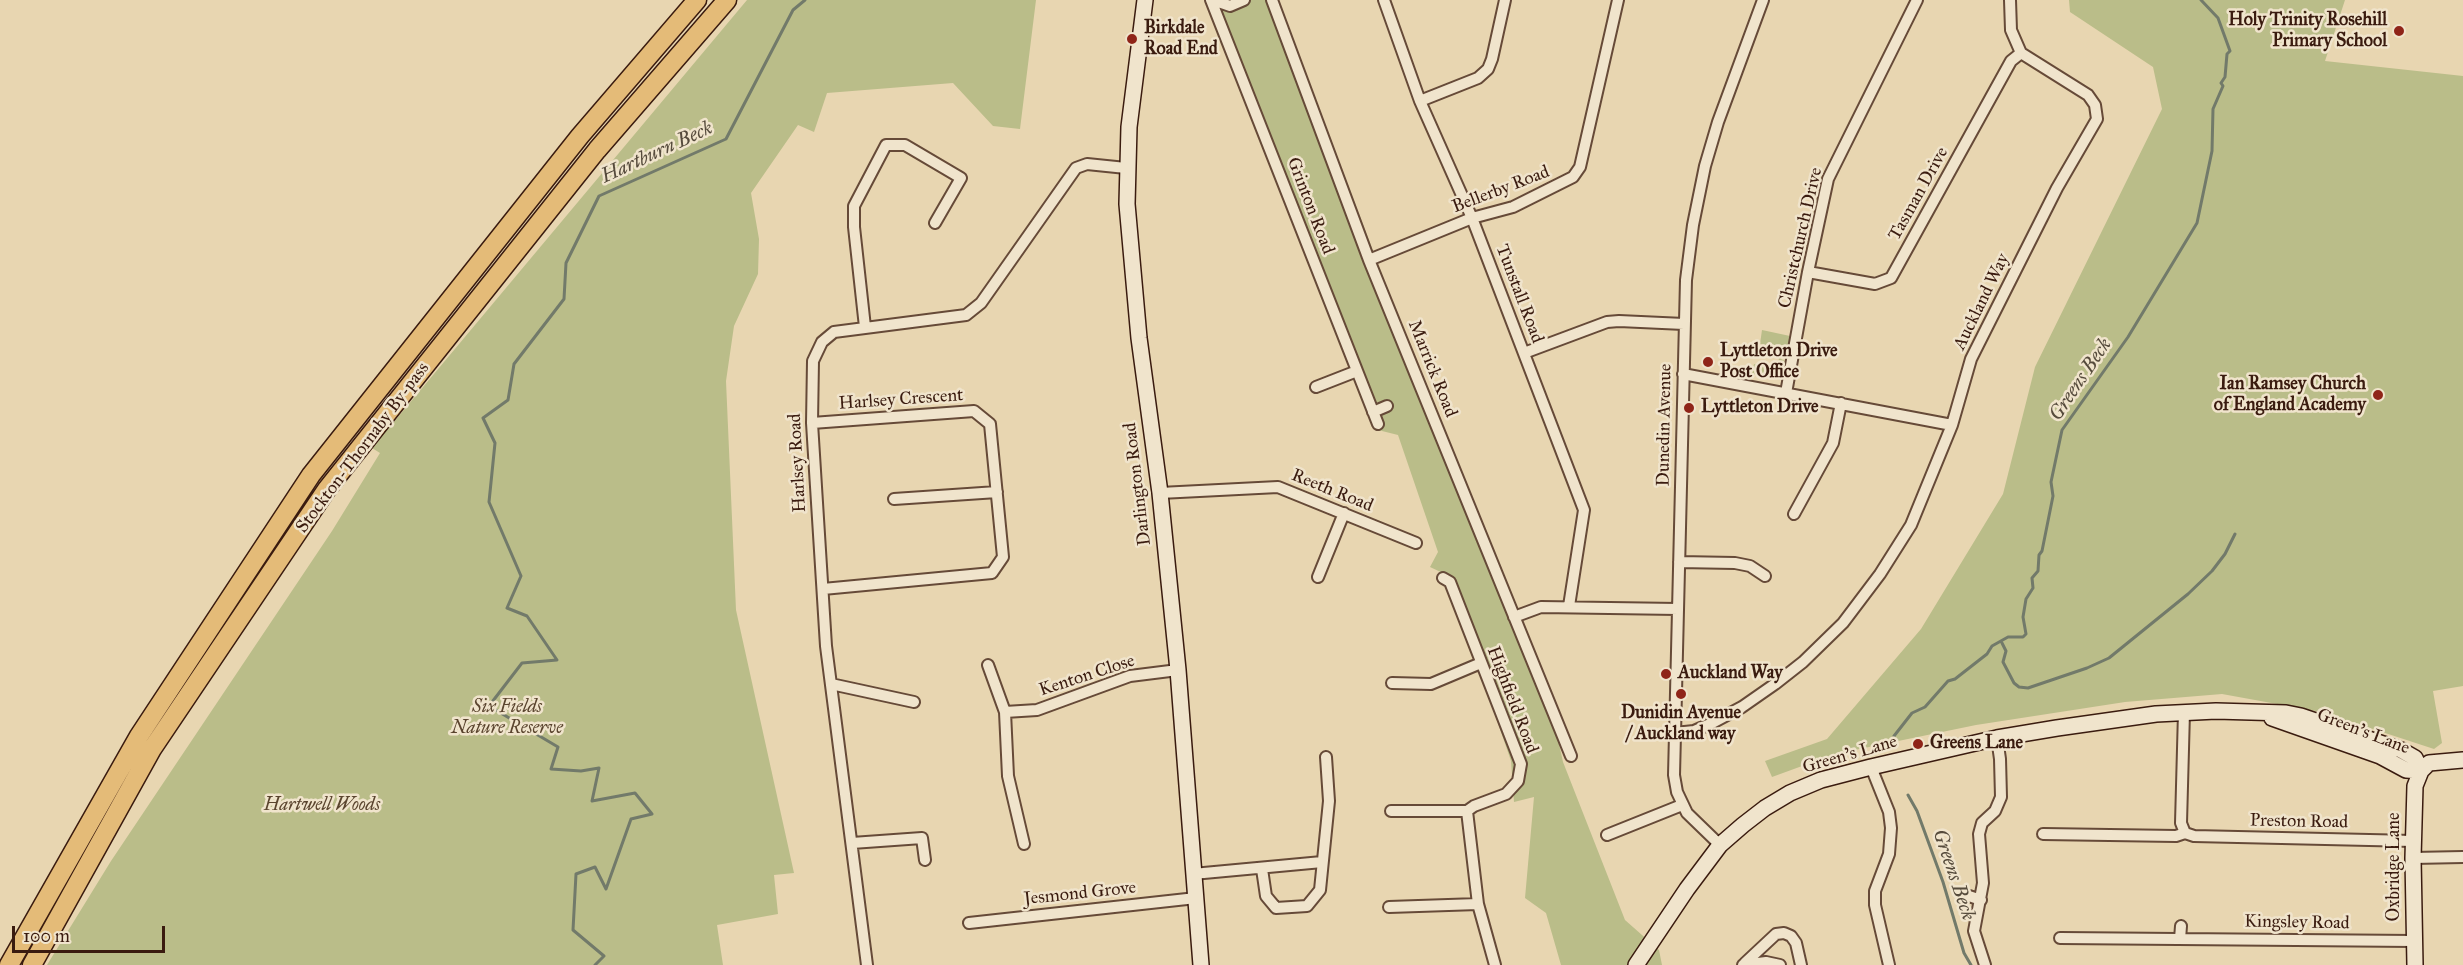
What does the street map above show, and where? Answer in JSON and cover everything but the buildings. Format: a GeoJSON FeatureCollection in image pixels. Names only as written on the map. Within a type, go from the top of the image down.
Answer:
{"type":"FeatureCollection","features":[{"type":"Feature","properties":{"kind":"highway","name":"Stockton-Thornaby By-pass"},"geometry":{"type":"LineString","coordinates":[[9,965],[139,736],[311,476],[580,136],[697,0]]}},
{"type":"Feature","properties":{"kind":"highway","name":"Stockton-Thornaby By-pass"},"geometry":{"type":"LineString","coordinates":[[32,965],[152,749],[327,489],[597,150],[727,0]]}},
{"type":"Feature","properties":{"kind":"street","name":"Darlington Road"},"geometry":{"type":"LineString","coordinates":[[1145,0],[1126,168],[1127,204],[1139,338],[1160,493],[1178,670],[1201,965]]}},
{"type":"Feature","properties":{"kind":"street"},"geometry":{"type":"LineString","coordinates":[[1212,0],[1230,6],[1244,0]]}},
{"type":"Feature","properties":{"kind":"street","name":"Grinton Road"},"geometry":{"type":"LineString","coordinates":[[1212,0],[1378,424]]}},
{"type":"Feature","properties":{"kind":"street","name":"Marrick Road"},"geometry":{"type":"LineString","coordinates":[[1272,0],[1370,260],[1566,751]]}},
{"type":"Feature","properties":{"kind":"street","name":"Tunstall Road"},"geometry":{"type":"LineString","coordinates":[[1384,0],[1420,101],[1472,218],[1584,510],[1569,606]]}},
{"type":"Feature","properties":{"kind":"street"},"geometry":{"type":"LineString","coordinates":[[1420,101],[1478,78],[1488,69],[1505,0]]}},
{"type":"Feature","properties":{"kind":"street","name":"Bellerby Road"},"geometry":{"type":"LineString","coordinates":[[1370,260],[1472,218],[1513,207],[1573,177],[1580,167],[1618,0]]}},
{"type":"Feature","properties":{"kind":"street","name":"Dunedin Avenue"},"geometry":{"type":"LineString","coordinates":[[1720,845],[1696,824],[1682,805],[1674,775],[1686,280],[1693,225],[1705,166],[1718,122],[1763,0]]}},
{"type":"Feature","properties":{"kind":"street","name":"Christchurch Drive"},"geometry":{"type":"LineString","coordinates":[[1786,393],[1828,179],[1917,0]]}},
{"type":"Feature","properties":{"kind":"street"},"geometry":{"type":"LineString","coordinates":[[2010,0],[2011,30],[2021,53]]}},
{"type":"Feature","properties":{"kind":"street","name":"Tasman Drive"},"geometry":{"type":"LineString","coordinates":[[1808,272],[1875,284],[1891,278],[2011,61],[2021,53]]}},
{"type":"Feature","properties":{"kind":"street","name":"Auckland Way"},"geometry":{"type":"LineString","coordinates":[[1675,734],[1694,731],[1742,707],[1803,662],[1843,623],[1880,574],[1911,525],[1952,425],[1971,359],[2057,188],[2097,119],[2095,105],[2088,95],[2021,53]]}},
{"type":"Feature","properties":{"kind":"street"},"geometry":{"type":"LineString","coordinates":[[865,327],[854,227],[854,206],[886,146],[906,145],[961,178],[935,223]]}},
{"type":"Feature","properties":{"kind":"street","name":"Harlsey Road"},"geometry":{"type":"LineString","coordinates":[[867,965],[831,684],[812,423],[813,361],[822,342],[834,332],[966,315],[981,303],[1076,168],[1088,164],[1126,168]]}},
{"type":"Feature","properties":{"kind":"street"},"geometry":{"type":"LineString","coordinates":[[1524,353],[1606,322],[1684,324]]}},
{"type":"Feature","properties":{"kind":"street"},"geometry":{"type":"LineString","coordinates":[[1316,387],[1357,371]]}},
{"type":"Feature","properties":{"kind":"street"},"geometry":{"type":"LineString","coordinates":[[1683,374],[1952,425]]}},
{"type":"Feature","properties":{"kind":"street"},"geometry":{"type":"LineString","coordinates":[[1794,514],[1833,443],[1841,403]]}},
{"type":"Feature","properties":{"kind":"street"},"geometry":{"type":"LineString","coordinates":[[1373,412],[1387,406]]}},
{"type":"Feature","properties":{"kind":"street","name":"Harlsey Crescent"},"geometry":{"type":"LineString","coordinates":[[812,423],[974,411],[990,424],[1003,557],[992,573],[823,589]]}},
{"type":"Feature","properties":{"kind":"street","name":"Reeth Road"},"geometry":{"type":"LineString","coordinates":[[1160,493],[1278,487],[1416,543]]}},
{"type":"Feature","properties":{"kind":"street"},"geometry":{"type":"LineString","coordinates":[[894,500],[997,492]]}},
{"type":"Feature","properties":{"kind":"street"},"geometry":{"type":"LineString","coordinates":[[1318,577],[1344,513]]}},
{"type":"Feature","properties":{"kind":"street"},"geometry":{"type":"LineString","coordinates":[[1679,562],[1735,562],[1750,566],[1765,576]]}},
{"type":"Feature","properties":{"kind":"street","name":"Highfield Road"},"geometry":{"type":"LineString","coordinates":[[1443,578],[1450,582],[1521,764],[1518,781],[1506,794],[1467,811]]}},
{"type":"Feature","properties":{"kind":"street"},"geometry":{"type":"LineString","coordinates":[[1514,617],[1541,607],[1678,609]]}},
{"type":"Feature","properties":{"kind":"street"},"geometry":{"type":"LineString","coordinates":[[1392,683],[1431,684],[1481,663]]}},
{"type":"Feature","properties":{"kind":"street"},"geometry":{"type":"LineString","coordinates":[[988,665],[1005,712],[1008,776],[1024,844]]}},
{"type":"Feature","properties":{"kind":"street","name":"Kenton Close"},"geometry":{"type":"LineString","coordinates":[[1005,712],[1037,710],[1130,676],[1178,670]]}},
{"type":"Feature","properties":{"kind":"street"},"geometry":{"type":"LineString","coordinates":[[831,684],[914,702]]}},
{"type":"Feature","properties":{"kind":"street"},"geometry":{"type":"LineString","coordinates":[[2184,712],[2181,823],[2185,833]]}},
{"type":"Feature","properties":{"kind":"street","name":"Green's Lane"},"geometry":{"type":"LineString","coordinates":[[1636,965],[1687,889],[1720,845],[1765,808],[1790,793],[1821,780],[1871,767],[1997,738],[2184,712],[2259,713],[2380,756],[2406,770],[2421,771]]}},
{"type":"Feature","properties":{"kind":"street"},"geometry":{"type":"LineString","coordinates":[[1985,965],[1974,931],[1974,921],[1981,900],[1983,883],[1979,834],[1982,823],[1995,811],[2001,797],[1997,738]]}},
{"type":"Feature","properties":{"kind":"street"},"geometry":{"type":"LineString","coordinates":[[1262,869],[1266,896],[1276,908],[1307,906],[1320,890],[1329,801],[1326,757]]}},
{"type":"Feature","properties":{"kind":"street"},"geometry":{"type":"LineString","coordinates":[[2421,771],[2429,764],[2463,760]]}},
{"type":"Feature","properties":{"kind":"street"},"geometry":{"type":"LineString","coordinates":[[1871,767],[1889,812],[1891,828],[1889,854],[1875,891],[1875,905],[1889,965]]}},
{"type":"Feature","properties":{"kind":"street","name":"Oxbridge Lane"},"geometry":{"type":"LineString","coordinates":[[2415,965],[2413,841],[2415,786],[2421,771]]}},
{"type":"Feature","properties":{"kind":"street"},"geometry":{"type":"LineString","coordinates":[[1607,835],[1682,805]]}},
{"type":"Feature","properties":{"kind":"street"},"geometry":{"type":"LineString","coordinates":[[1391,811],[1467,811],[1478,904],[1495,965]]}},
{"type":"Feature","properties":{"kind":"street","name":"Preston Road"},"geometry":{"type":"LineString","coordinates":[[2043,834],[2176,836],[2185,833],[2194,836],[2413,841]]}},
{"type":"Feature","properties":{"kind":"street"},"geometry":{"type":"LineString","coordinates":[[852,843],[922,838],[925,860]]}},
{"type":"Feature","properties":{"kind":"street"},"geometry":{"type":"LineString","coordinates":[[2413,858],[2463,857]]}},
{"type":"Feature","properties":{"kind":"street"},"geometry":{"type":"LineString","coordinates":[[1193,874],[1322,862]]}},
{"type":"Feature","properties":{"kind":"street"},"geometry":{"type":"LineString","coordinates":[[1963,894],[1981,900]]}},
{"type":"Feature","properties":{"kind":"street","name":"Jesmond Grove"},"geometry":{"type":"LineString","coordinates":[[969,923],[1196,898]]}},
{"type":"Feature","properties":{"kind":"street"},"geometry":{"type":"LineString","coordinates":[[1389,907],[1478,904]]}},
{"type":"Feature","properties":{"kind":"street"},"geometry":{"type":"LineString","coordinates":[[2180,939],[2181,926]]}},
{"type":"Feature","properties":{"kind":"street"},"geometry":{"type":"LineString","coordinates":[[1744,964],[1776,934],[1784,933],[1791,936],[1796,943],[1801,965]]}},
{"type":"Feature","properties":{"kind":"street","name":"Kingsley Road"},"geometry":{"type":"LineString","coordinates":[[2060,938],[2414,942]]}},
{"type":"Feature","properties":{"kind":"street"},"geometry":{"type":"LineString","coordinates":[[1744,964],[1766,962],[1780,965]]}},
{"type":"Feature","properties":{"kind":"green space","name":"Six Fields Nature Reserve"},"geometry":{"type":"Polygon","coordinates":[[[747,0],[1036,0],[1020,129],[993,126],[953,83],[827,93],[814,132],[798,125],[751,193],[759,239],[758,274],[734,326],[726,381],[736,610],[794,873],[774,875],[778,914],[717,925],[723,965],[47,965],[111,861],[332,531],[380,453],[372,448],[747,0]]]}},
{"type":"Feature","properties":{"kind":"green space"},"geometry":{"type":"Polygon","coordinates":[[[1207,0],[1278,0],[1558,739],[1563,762],[1625,920],[1659,950],[1662,965],[1561,965],[1546,913],[1525,898],[1534,797],[1514,802],[1511,761],[1447,575],[1430,567],[1438,552],[1398,435],[1378,430],[1207,0]]]}},
{"type":"Feature","properties":{"kind":"green space"},"geometry":{"type":"Polygon","coordinates":[[[2069,0],[2345,0],[2325,61],[2463,76],[2463,686],[2433,691],[2442,743],[2434,749],[2321,712],[2222,694],[2125,702],[1976,725],[1835,754],[1772,777],[1765,761],[1827,739],[1921,629],[2003,494],[2035,367],[2162,109],[2153,67],[2070,12],[2069,0]]]}},
{"type":"Feature","properties":{"kind":"green space"},"geometry":{"type":"Polygon","coordinates":[[[1762,330],[1790,336],[1788,347],[1785,349],[1760,344],[1762,330]]]}},
{"type":"Feature","properties":{"kind":"green space"},"geometry":{"type":"Polygon","coordinates":[[[1779,358],[1785,361],[1781,380],[1752,374],[1754,364],[1777,369],[1779,358]]]}},
{"type":"Feature","properties":{"kind":"waterway","name":"Hartburn Beck"},"geometry":{"type":"LineString","coordinates":[[595,965],[604,956],[573,930],[576,874],[595,867],[606,889],[631,819],[652,814],[635,793],[592,801],[599,768],[581,771],[551,769],[558,747],[489,706],[522,663],[557,660],[527,616],[507,608],[521,576],[489,502],[495,443],[483,418],[508,400],[514,364],[564,299],[566,263],[599,196],[726,139],[793,10],[805,0]]}},
{"type":"Feature","properties":{"kind":"waterway","name":"Greens Beck"},"geometry":{"type":"LineString","coordinates":[[1894,736],[1912,713],[1925,707],[1948,681],[1955,679],[1987,654],[1992,646],[2008,637],[2023,637],[2026,634],[2023,617],[2026,599],[2033,588],[2032,578],[2038,571],[2039,555],[2042,551],[2053,496],[2051,482],[2062,430],[2128,337],[2197,223],[2212,151],[2213,109],[2223,86],[2221,83],[2225,77],[2227,54],[2230,51],[2218,18],[2201,0]]}},
{"type":"Feature","properties":{"kind":"waterway"},"geometry":{"type":"LineString","coordinates":[[2002,643],[2006,651],[2003,662],[2014,683],[2019,687],[2028,688],[2109,658],[2188,594],[2212,571],[2225,554],[2235,534]]}},
{"type":"Feature","properties":{"kind":"waterway","name":"Greens Beck"},"geometry":{"type":"LineString","coordinates":[[1908,795],[1917,811],[1943,882],[1964,953],[1971,965]]}},
{"type":"Feature","properties":{"kind":"place","name":"Holy Trinity Rosehill Primary School"},"geometry":{"type":"Point","coordinates":[2399,31]}},
{"type":"Feature","properties":{"kind":"place","name":"Birkdale Road End"},"geometry":{"type":"Point","coordinates":[1132,39]}},
{"type":"Feature","properties":{"kind":"place","name":"Lyttleton Drive Post Office"},"geometry":{"type":"Point","coordinates":[1708,362]}},
{"type":"Feature","properties":{"kind":"place","name":"Ian Ramsey Church of England Academy"},"geometry":{"type":"Point","coordinates":[2378,395]}},
{"type":"Feature","properties":{"kind":"place","name":"Lyttleton Drive"},"geometry":{"type":"Point","coordinates":[1689,408]}},
{"type":"Feature","properties":{"kind":"place","name":"Auckland Way"},"geometry":{"type":"Point","coordinates":[1666,674]}},
{"type":"Feature","properties":{"kind":"place","name":"Dunidin Avenue / Auckland way"},"geometry":{"type":"Point","coordinates":[1681,694]}},
{"type":"Feature","properties":{"kind":"place","name":"Greens Lane"},"geometry":{"type":"Point","coordinates":[1918,744]}},
{"type":"Feature","properties":{"kind":"park label","name":"Hartwell Woods"},"geometry":{"type":"Point","coordinates":[322,806]}}]}
